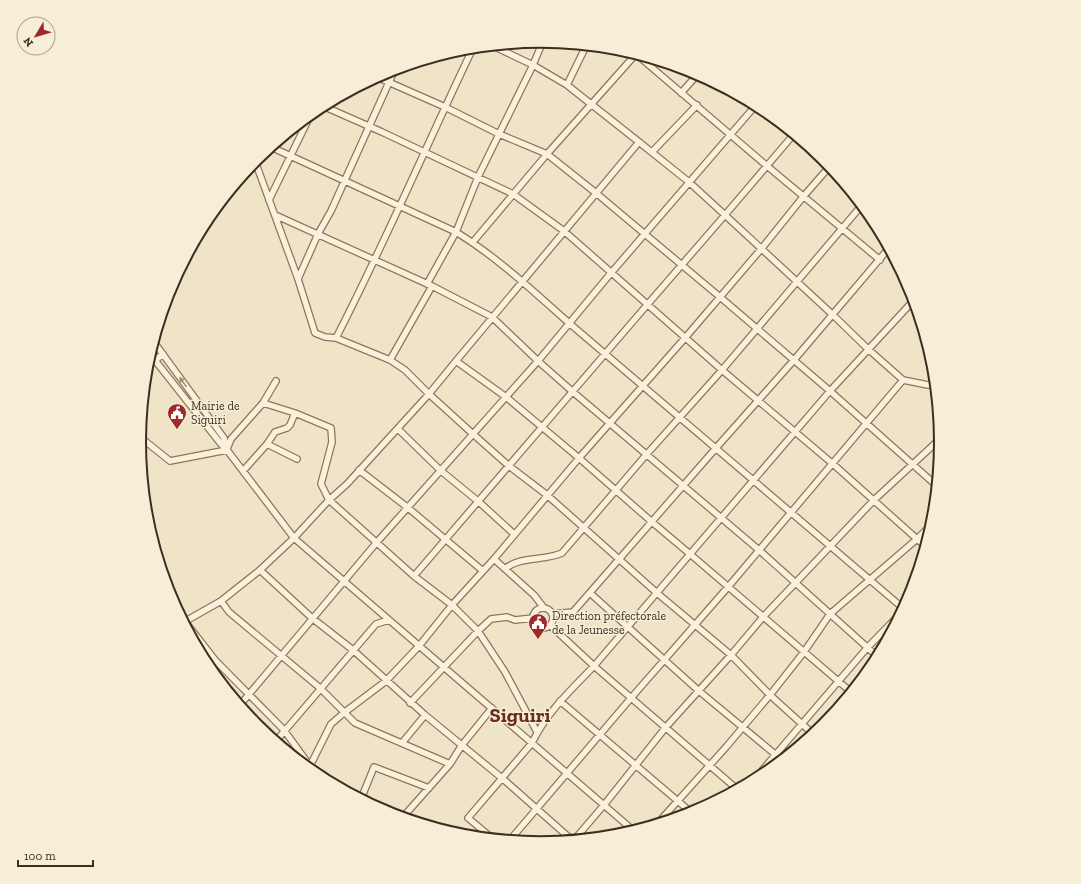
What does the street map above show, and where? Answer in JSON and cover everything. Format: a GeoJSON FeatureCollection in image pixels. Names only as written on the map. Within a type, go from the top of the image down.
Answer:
{"type":"FeatureCollection","features":[{"type":"Feature","properties":{"kind":"street"},"geometry":{"type":"LineString","coordinates":[[390,360],[456,232],[478,177],[540,48]]}},
{"type":"Feature","properties":{"kind":"street"},"geometry":{"type":"LineString","coordinates":[[502,50],[533,65],[567,85],[592,104],[689,182],[903,380],[930,385]]}},
{"type":"Feature","properties":{"kind":"street"},"geometry":{"type":"LineString","coordinates":[[567,85],[584,50]]}},
{"type":"Feature","properties":{"kind":"street"},"geometry":{"type":"LineString","coordinates":[[336,338],[374,261],[471,55]]}},
{"type":"Feature","properties":{"kind":"street"},"geometry":{"type":"LineString","coordinates":[[473,242],[547,154],[632,59]]}},
{"type":"Feature","properties":{"kind":"street"},"geometry":{"type":"LineString","coordinates":[[645,62],[880,260]]}},
{"type":"Feature","properties":{"kind":"street"},"geometry":{"type":"LineString","coordinates":[[298,278],[318,234],[331,211],[392,77]]}},
{"type":"Feature","properties":{"kind":"street"},"geometry":{"type":"LineString","coordinates":[[681,93],[693,79]]}},
{"type":"Feature","properties":{"kind":"street"},"geometry":{"type":"LineString","coordinates":[[385,80],[445,107],[499,134],[547,154],[645,233],[830,391],[932,482]]}},
{"type":"Feature","properties":{"kind":"street"},"geometry":{"type":"LineString","coordinates":[[652,152],[697,105]]}},
{"type":"Feature","properties":{"kind":"street"},"geometry":{"type":"LineString","coordinates":[[330,109],[370,126],[513,194],[564,231],[646,305],[833,464],[921,543]]}},
{"type":"Feature","properties":{"kind":"street"},"geometry":{"type":"LineString","coordinates":[[243,701],[407,507],[538,361],[610,273],[752,110]]}},
{"type":"Feature","properties":{"kind":"street"},"geometry":{"type":"LineString","coordinates":[[269,200],[305,126]]}},
{"type":"Feature","properties":{"kind":"street"},"geometry":{"type":"LineString","coordinates":[[414,576],[447,540],[646,305],[791,138]]}},
{"type":"Feature","properties":{"kind":"street"},"geometry":{"type":"LineString","coordinates":[[189,620],[221,601],[260,570],[294,538],[329,500],[347,484],[429,394],[639,142]]}},
{"type":"Feature","properties":{"kind":"street"},"geometry":{"type":"LineString","coordinates":[[277,150],[456,232],[473,242],[522,282],[899,606]]}},
{"type":"Feature","properties":{"kind":"street"},"geometry":{"type":"LineString","coordinates":[[257,168],[298,278],[316,333],[325,337],[336,338],[390,360],[405,370],[429,394],[509,466],[547,495],[657,593],[696,624],[731,655],[770,695],[809,730]]}},
{"type":"Feature","properties":{"kind":"street"},"geometry":{"type":"LineString","coordinates":[[311,762],[331,724],[386,681],[419,646],[452,605],[494,559],[547,495],[685,338],[826,170]]}},
{"type":"Feature","properties":{"kind":"street"},"geometry":{"type":"LineString","coordinates":[[505,569],[516,563],[556,556],[562,553],[646,455],[722,370],[858,209]]}},
{"type":"Feature","properties":{"kind":"street"},"geometry":{"type":"LineString","coordinates":[[275,215],[430,285],[492,317],[573,392],[796,582],[873,653]]}},
{"type":"Feature","properties":{"kind":"street"},"geometry":{"type":"LineString","coordinates":[[494,559],[534,595],[544,608],[552,614],[573,612],[759,401],[886,253]]}},
{"type":"Feature","properties":{"kind":"street"},"geometry":{"type":"LineString","coordinates":[[485,832],[468,818],[532,743],[537,732],[560,701],[594,666],[830,391],[910,304]]}},
{"type":"Feature","properties":{"kind":"street"},"geometry":{"type":"LineString","coordinates":[[158,348],[224,438],[227,450]]}},
{"type":"Feature","properties":{"kind":"street"},"geometry":{"type":"LineString","coordinates":[[155,360],[163,354]]}},
{"type":"Feature","properties":{"kind":"street"},"geometry":{"type":"LineString","coordinates":[[155,360],[227,450],[294,538],[628,826]]}},
{"type":"Feature","properties":{"kind":"street"},"geometry":{"type":"LineString","coordinates":[[456,360],[506,397],[579,458],[847,689]]}},
{"type":"Feature","properties":{"kind":"street"},"geometry":{"type":"LineString","coordinates":[[514,835],[536,808],[568,774],[790,512],[833,464],[903,380]]}},
{"type":"Feature","properties":{"kind":"street"},"geometry":{"type":"LineString","coordinates":[[227,450],[231,439],[262,403],[276,381]]}},
{"type":"Feature","properties":{"kind":"street"},"geometry":{"type":"LineString","coordinates":[[262,403],[295,413],[331,428],[332,442],[321,484],[329,500],[414,576],[452,605],[478,631],[505,672],[537,732]]}},
{"type":"Feature","properties":{"kind":"street"},"geometry":{"type":"LineString","coordinates":[[243,471],[276,432],[287,428],[290,425],[295,413]]}},
{"type":"Feature","properties":{"kind":"street"},"geometry":{"type":"LineString","coordinates":[[398,429],[440,470],[479,502],[514,534]]}},
{"type":"Feature","properties":{"kind":"street"},"geometry":{"type":"LineString","coordinates":[[146,442],[170,461],[227,450]]}},
{"type":"Feature","properties":{"kind":"street"},"geometry":{"type":"LineString","coordinates":[[267,444],[297,459]]}},
{"type":"Feature","properties":{"kind":"street"},"geometry":{"type":"LineString","coordinates":[[578,834],[604,805],[666,727],[763,617],[874,500],[934,445]]}},
{"type":"Feature","properties":{"kind":"street"},"geometry":{"type":"LineString","coordinates":[[359,470],[407,507],[483,571]]}},
{"type":"Feature","properties":{"kind":"street"},"geometry":{"type":"LineString","coordinates":[[664,816],[770,695],[804,652],[830,614],[924,532]]}},
{"type":"Feature","properties":{"kind":"street"},"geometry":{"type":"LineString","coordinates":[[260,570],[312,618],[352,650],[410,703],[502,778],[567,835]]}},
{"type":"Feature","properties":{"kind":"street"},"geometry":{"type":"LineString","coordinates":[[590,593],[699,691],[776,755]]}},
{"type":"Feature","properties":{"kind":"street"},"geometry":{"type":"LineString","coordinates":[[221,601],[229,612],[320,688],[355,722],[450,764]]}},
{"type":"Feature","properties":{"kind":"street"},"geometry":{"type":"LineString","coordinates":[[544,608],[541,608],[535,612],[533,618],[535,625],[544,628],[550,625],[552,614]]}},
{"type":"Feature","properties":{"kind":"street"},"geometry":{"type":"LineString","coordinates":[[376,624],[378,610]]}},
{"type":"Feature","properties":{"kind":"street"},"geometry":{"type":"LineString","coordinates":[[410,703],[491,619],[507,617],[515,620],[533,618]]}},
{"type":"Feature","properties":{"kind":"street"},"geometry":{"type":"LineString","coordinates":[[279,736],[352,650],[376,624],[390,620]]}},
{"type":"Feature","properties":{"kind":"street"},"geometry":{"type":"LineString","coordinates":[[769,763],[867,648],[890,624]]}},
{"type":"Feature","properties":{"kind":"street"},"geometry":{"type":"LineString","coordinates":[[550,625],[594,666],[733,785]]}},
{"type":"Feature","properties":{"kind":"street"},"geometry":{"type":"LineString","coordinates":[[201,643],[215,660],[284,730],[301,755]]}},
{"type":"Feature","properties":{"kind":"street"},"geometry":{"type":"LineString","coordinates":[[560,701],[686,808]]}},
{"type":"Feature","properties":{"kind":"street"},"geometry":{"type":"LineString","coordinates":[[407,812],[450,764],[462,745],[492,708]]}},
{"type":"Feature","properties":{"kind":"street"},"geometry":{"type":"LineString","coordinates":[[402,743],[425,715]]}},
{"type":"Feature","properties":{"kind":"street"},"geometry":{"type":"LineString","coordinates":[[363,793],[374,767],[429,788]]}},
{"type":"Feature","properties":{"kind":"place","name":"Mairie de Siguiri"},"geometry":{"type":"Point","coordinates":[177,430]}},
{"type":"Feature","properties":{"kind":"place","name":"Direction préfectorale de la Jeunesse"},"geometry":{"type":"Point","coordinates":[538,640]}},
{"type":"Feature","properties":{"kind":"district","name":"Siguiri"},"geometry":{"type":"Point","coordinates":[520,715]}}]}
